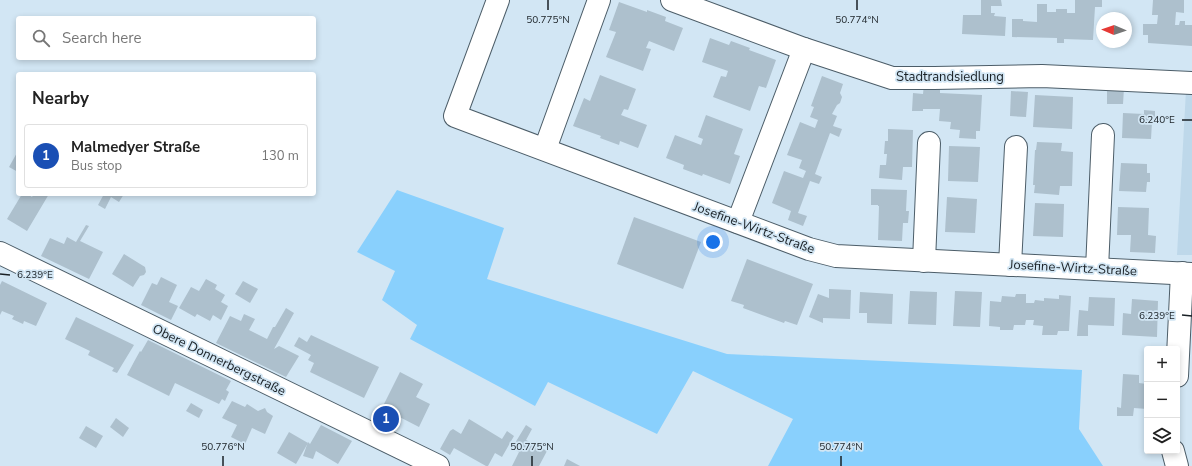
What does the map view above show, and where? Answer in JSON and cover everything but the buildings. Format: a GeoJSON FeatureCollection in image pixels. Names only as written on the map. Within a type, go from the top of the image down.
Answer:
{"type":"FeatureCollection","features":[{"type":"Feature","properties":{"kind":"street","name":"Josefine-Wirtz-Straße"},"geometry":{"type":"LineString","coordinates":[[498,0],[455,116],[809,249],[836,256],[1187,274]]}},
{"type":"Feature","properties":{"kind":"street"},"geometry":{"type":"LineString","coordinates":[[545,149],[599,0]]}},
{"type":"Feature","properties":{"kind":"street","name":"Stadtrandsiedlung"},"geometry":{"type":"LineString","coordinates":[[672,0],[804,49],[892,78],[1042,76],[1192,83]]}},
{"type":"Feature","properties":{"kind":"street"},"geometry":{"type":"LineString","coordinates":[[738,222],[804,49]]}},
{"type":"Feature","properties":{"kind":"street"},"geometry":{"type":"LineString","coordinates":[[1097,269],[1103,136]]}},
{"type":"Feature","properties":{"kind":"street"},"geometry":{"type":"LineString","coordinates":[[924,261],[929,143]]}},
{"type":"Feature","properties":{"kind":"street"},"geometry":{"type":"LineString","coordinates":[[1010,265],[1016,147]]}},
{"type":"Feature","properties":{"kind":"street","name":"Obere Donnerbergstraße"},"geometry":{"type":"LineString","coordinates":[[0,253],[438,466]]}},
{"type":"Feature","properties":{"kind":"street"},"geometry":{"type":"LineString","coordinates":[[1180,346],[1187,274]]}},
{"type":"Feature","properties":{"kind":"street"},"geometry":{"type":"LineString","coordinates":[[1175,454],[1177,466]]}},
{"type":"Feature","properties":{"kind":"shaded area"},"geometry":{"type":"Polygon","coordinates":[[[1186,90],[1192,90],[1192,255],[1177,255],[1186,90]]]}},
{"type":"Feature","properties":{"kind":"shaded area"},"geometry":{"type":"Polygon","coordinates":[[[397,190],[504,228],[487,279],[727,354],[1082,370],[1079,429],[1103,466],[768,466],[793,419],[693,371],[657,434],[548,382],[535,406],[410,339],[417,325],[382,300],[395,271],[357,252],[397,190]]]}},
{"type":"Feature","properties":{"kind":"place","name":"Malmedyer Straße"},"geometry":{"type":"Point","coordinates":[386,419]}}]}
